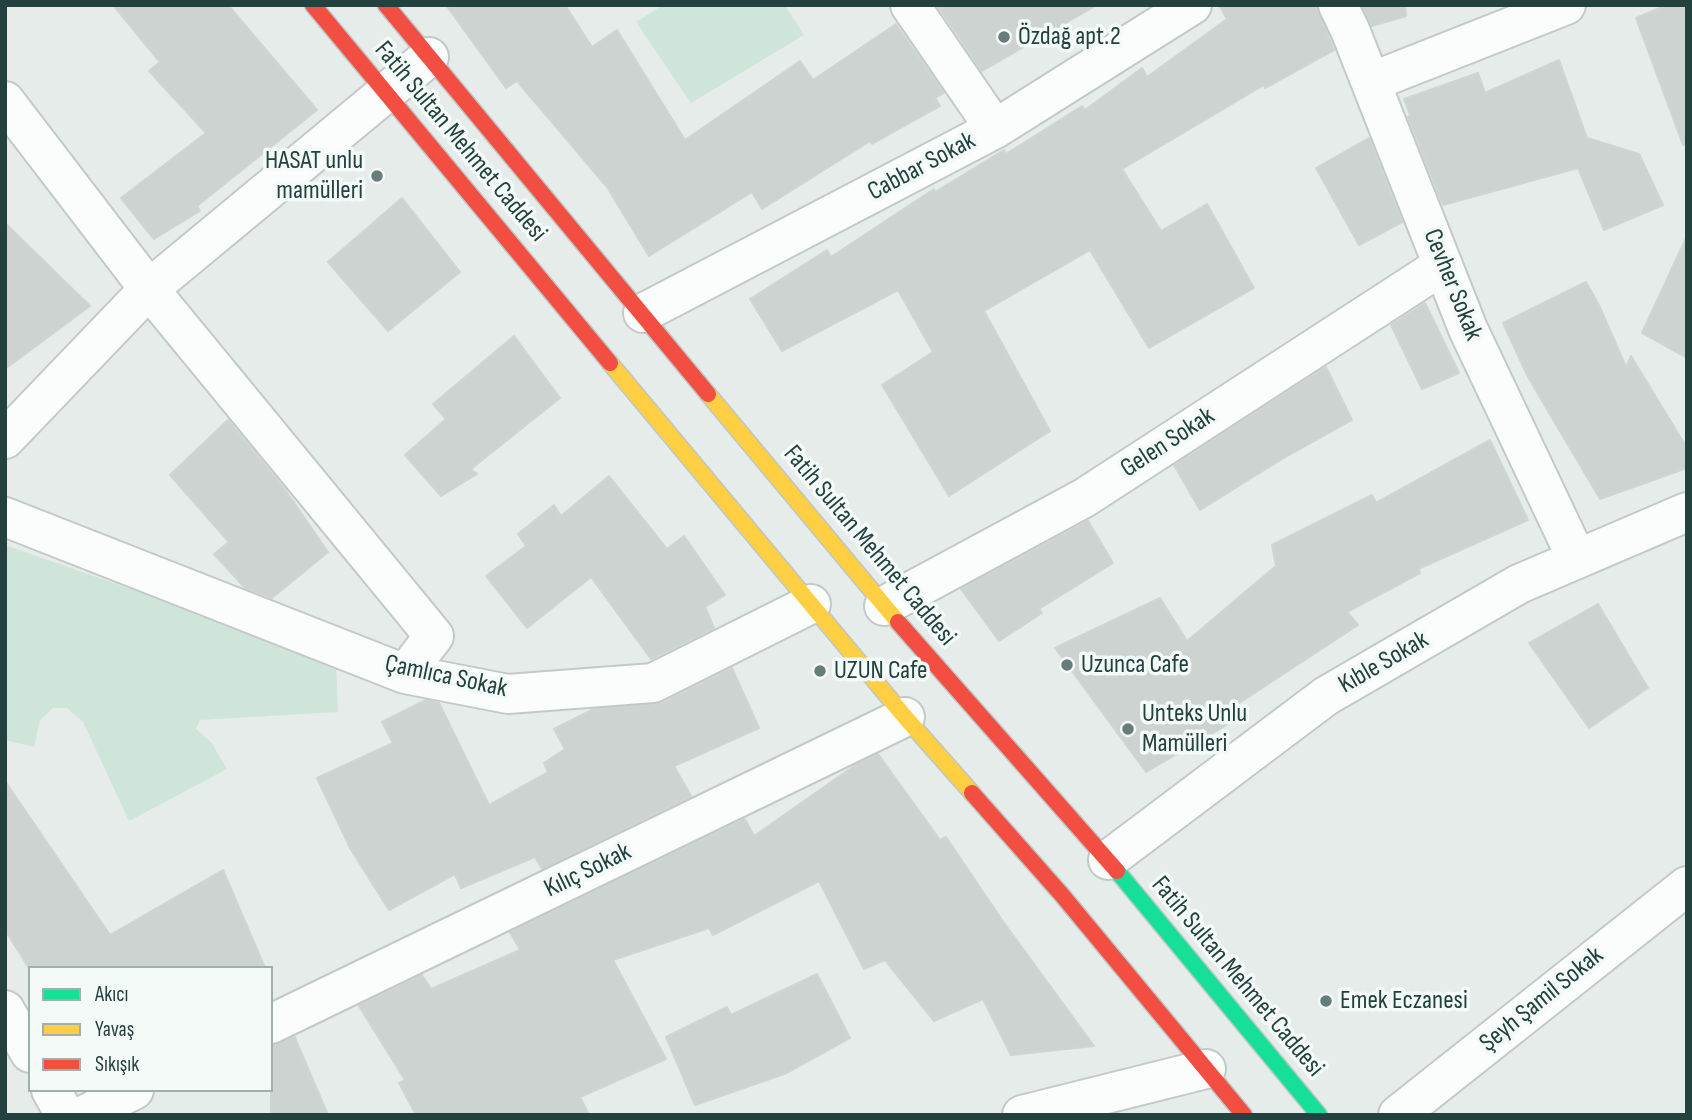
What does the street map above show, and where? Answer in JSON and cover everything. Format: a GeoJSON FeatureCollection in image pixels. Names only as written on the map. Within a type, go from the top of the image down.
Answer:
{"type":"FeatureCollection","features":[{"type":"Feature","properties":{"kind":"main road","name":"Fatih Sultan Mehmet Caddesi"},"geometry":{"type":"LineString","coordinates":[[313,5],[905,718],[1062,895],[1244,1115]]}},
{"type":"Feature","properties":{"kind":"main road","name":"Fatih Sultan Mehmet Caddesi"},"geometry":{"type":"LineString","coordinates":[[386,5],[884,606],[1108,860],[1319,1115]]}},
{"type":"Feature","properties":{"kind":"street"},"geometry":{"type":"LineString","coordinates":[[910,5],[995,130]]}},
{"type":"Feature","properties":{"kind":"street","name":"Cabbar Sokak"},"geometry":{"type":"LineString","coordinates":[[643,313],[995,130],[1192,5]]}},
{"type":"Feature","properties":{"kind":"street","name":"Cevher Sokak"},"geometry":{"type":"LineString","coordinates":[[1338,5],[1468,328],[1577,559]]}},
{"type":"Feature","properties":{"kind":"street"},"geometry":{"type":"LineString","coordinates":[[1371,82],[1566,5]]}},
{"type":"Feature","properties":{"kind":"street"},"geometry":{"type":"LineString","coordinates":[[5,439],[149,289],[429,57]]}},
{"type":"Feature","properties":{"kind":"street"},"geometry":{"type":"LineString","coordinates":[[5,101],[149,289],[434,636],[405,674]]}},
{"type":"Feature","properties":{"kind":"street","name":"Gelen Sokak"},"geometry":{"type":"LineString","coordinates":[[884,606],[1084,498],[1443,265]]}},
{"type":"Feature","properties":{"kind":"street","name":"Kıble Sokak"},"geometry":{"type":"LineString","coordinates":[[1108,860],[1326,696],[1520,584],[1687,512]]}},
{"type":"Feature","properties":{"kind":"street","name":"Çamlıca Sokak"},"geometry":{"type":"LineString","coordinates":[[5,517],[405,674],[508,694],[653,683],[811,604]]}},
{"type":"Feature","properties":{"kind":"street","name":"Kılıç Sokak"},"geometry":{"type":"LineString","coordinates":[[273,1023],[905,718]]}},
{"type":"Feature","properties":{"kind":"street","name":"Şeyh Şamil Sokak"},"geometry":{"type":"LineString","coordinates":[[1398,1115],[1687,886]]}},
{"type":"Feature","properties":{"kind":"street"},"geometry":{"type":"LineString","coordinates":[[5,1010],[28,1050]]}},
{"type":"Feature","properties":{"kind":"street"},"geometry":{"type":"LineString","coordinates":[[1022,1115],[1206,1069]]}},
{"type":"Feature","properties":{"kind":"street"},"geometry":{"type":"LineString","coordinates":[[52,1092],[65,1115]]}},
{"type":"Feature","properties":{"kind":"street"},"geometry":{"type":"LineString","coordinates":[[84,1115],[130,1092]]}},
{"type":"Feature","properties":{"kind":"green space"},"geometry":{"type":"Polygon","coordinates":[[[663,5],[785,5],[804,35],[691,103],[636,22],[663,5]]]}},
{"type":"Feature","properties":{"kind":"green space"},"geometry":{"type":"Polygon","coordinates":[[[5,545],[336,661],[338,712],[200,720],[196,729],[211,742],[227,769],[129,821],[83,722],[67,708],[53,708],[40,720],[34,747],[5,740],[5,545]]]}},
{"type":"Feature","properties":{"kind":"building"},"geometry":{"type":"Polygon","coordinates":[[[113,5],[228,5],[317,110],[197,206],[200,211],[154,239],[121,198],[206,133],[149,71],[160,62],[113,5]]]}},
{"type":"Feature","properties":{"kind":"building"},"geometry":{"type":"Polygon","coordinates":[[[446,5],[565,5],[592,47],[617,30],[685,140],[800,61],[813,80],[896,24],[944,93],[935,98],[940,106],[872,144],[870,141],[762,209],[752,192],[649,256],[607,187],[517,81],[506,88],[446,5]]]}},
{"type":"Feature","properties":{"kind":"building","name":"Özdağ apt.2"},"geometry":{"type":"Polygon","coordinates":[[[937,5],[1097,5],[982,71],[937,5]]]}},
{"type":"Feature","properties":{"kind":"building"},"geometry":{"type":"Polygon","coordinates":[[[1219,5],[1316,5],[1334,50],[1265,88],[1264,85],[1122,169],[1161,231],[1207,204],[1254,288],[1149,348],[1090,250],[984,311],[1050,431],[949,496],[882,385],[933,352],[898,290],[782,351],[750,299],[827,250],[831,257],[934,189],[935,192],[1004,150],[1006,154],[1082,106],[1085,110],[1142,68],[1147,77],[1227,19],[1219,5]]]}},
{"type":"Feature","properties":{"kind":"building"},"geometry":{"type":"Polygon","coordinates":[[[1362,5],[1405,5],[1406,16],[1372,26],[1362,5]]]}},
{"type":"Feature","properties":{"kind":"building"},"geometry":{"type":"Polygon","coordinates":[[[1667,5],[1687,5],[1687,144],[1683,145],[1636,18],[1667,5]]]}},
{"type":"Feature","properties":{"kind":"building"},"geometry":{"type":"Polygon","coordinates":[[[1559,60],[1587,138],[1639,154],[1663,205],[1604,230],[1578,168],[1443,205],[1408,117],[1410,115],[1404,99],[1478,73],[1485,93],[1559,60]]]}},
{"type":"Feature","properties":{"kind":"building"},"geometry":{"type":"Polygon","coordinates":[[[1369,138],[1402,222],[1359,245],[1316,168],[1369,138]]]}},
{"type":"Feature","properties":{"kind":"building"},"geometry":{"type":"Polygon","coordinates":[[[402,198],[460,272],[388,331],[328,262],[402,198]]]}},
{"type":"Feature","properties":{"kind":"building"},"geometry":{"type":"Polygon","coordinates":[[[5,223],[90,306],[5,369],[5,223]]]}},
{"type":"Feature","properties":{"kind":"building"},"geometry":{"type":"Polygon","coordinates":[[[1687,236],[1687,358],[1642,333],[1687,236]]]}},
{"type":"Feature","properties":{"kind":"building"},"geometry":{"type":"Polygon","coordinates":[[[1586,282],[1626,367],[1631,356],[1687,448],[1687,468],[1600,499],[1528,377],[1503,323],[1586,282]]]}},
{"type":"Feature","properties":{"kind":"building"},"geometry":{"type":"Polygon","coordinates":[[[1425,303],[1459,373],[1422,389],[1391,325],[1425,303]]]}},
{"type":"Feature","properties":{"kind":"building"},"geometry":{"type":"Polygon","coordinates":[[[514,336],[560,398],[471,469],[477,474],[441,496],[405,455],[446,419],[433,404],[514,336]]]}},
{"type":"Feature","properties":{"kind":"building"},"geometry":{"type":"Polygon","coordinates":[[[1326,367],[1352,420],[1282,459],[1200,510],[1174,465],[1326,367]]]}},
{"type":"Feature","properties":{"kind":"building"},"geometry":{"type":"Polygon","coordinates":[[[228,420],[286,491],[328,552],[272,598],[245,588],[214,554],[229,542],[170,475],[228,420]]]}},
{"type":"Feature","properties":{"kind":"building"},"geometry":{"type":"Polygon","coordinates":[[[1490,440],[1528,520],[1418,569],[1420,573],[1347,612],[1358,625],[1230,709],[1237,719],[1146,772],[1055,648],[1160,598],[1187,641],[1276,566],[1272,545],[1372,495],[1376,503],[1490,440]]]}},
{"type":"Feature","properties":{"kind":"building"},"geometry":{"type":"Polygon","coordinates":[[[609,476],[667,549],[684,536],[725,595],[705,607],[714,628],[651,659],[591,577],[527,628],[486,576],[526,546],[518,534],[554,505],[561,516],[609,476]]]}},
{"type":"Feature","properties":{"kind":"building"},"geometry":{"type":"Polygon","coordinates":[[[1088,521],[1113,563],[1039,609],[1042,613],[999,641],[961,589],[1088,521]]]}},
{"type":"Feature","properties":{"kind":"building"},"geometry":{"type":"Polygon","coordinates":[[[1598,604],[1648,688],[1589,728],[1529,643],[1598,604]]]}},
{"type":"Feature","properties":{"kind":"building"},"geometry":{"type":"Polygon","coordinates":[[[732,668],[759,728],[674,766],[691,796],[542,869],[535,857],[461,888],[455,874],[389,910],[350,848],[317,778],[393,743],[382,722],[426,700],[439,703],[489,805],[548,772],[544,763],[565,749],[554,729],[594,709],[662,703],[732,668]]]}},
{"type":"Feature","properties":{"kind":"building"},"geometry":{"type":"Polygon","coordinates":[[[878,754],[940,840],[946,837],[1002,920],[1094,1046],[1011,1055],[983,999],[934,1021],[885,960],[864,969],[819,881],[713,935],[709,928],[613,960],[666,1059],[580,1097],[589,1115],[416,1115],[399,1083],[405,1080],[359,1006],[422,975],[431,989],[520,950],[510,932],[745,819],[754,836],[854,766],[878,754]]]}},
{"type":"Feature","properties":{"kind":"building"},"geometry":{"type":"Polygon","coordinates":[[[5,781],[110,935],[223,870],[264,966],[28,966],[5,930],[5,781]]]}},
{"type":"Feature","properties":{"kind":"building"},"geometry":{"type":"Polygon","coordinates":[[[817,974],[850,1038],[787,1073],[695,1105],[666,1037],[727,1007],[731,1015],[817,974]]]}},
{"type":"Feature","properties":{"kind":"building"},"geometry":{"type":"Polygon","coordinates":[[[295,1037],[328,1115],[271,1115],[273,1045],[295,1037]]]}},
{"type":"Feature","properties":{"kind":"traffic: fast"},"geometry":{"type":"LineString","coordinates":[[1117,871],[1319,1115]]}},
{"type":"Feature","properties":{"kind":"traffic: slow"},"geometry":{"type":"LineString","coordinates":[[610,363],[905,717],[972,793]]}},
{"type":"Feature","properties":{"kind":"traffic: slow"},"geometry":{"type":"LineString","coordinates":[[708,394],[898,622]]}},
{"type":"Feature","properties":{"kind":"traffic: jam"},"geometry":{"type":"LineString","coordinates":[[313,5],[610,363]]}},
{"type":"Feature","properties":{"kind":"traffic: jam"},"geometry":{"type":"LineString","coordinates":[[386,5],[708,394]]}},
{"type":"Feature","properties":{"kind":"traffic: jam"},"geometry":{"type":"LineString","coordinates":[[898,622],[1117,871]]}},
{"type":"Feature","properties":{"kind":"traffic: jam"},"geometry":{"type":"LineString","coordinates":[[972,793],[1062,895],[1244,1115]]}},
{"type":"Feature","properties":{"kind":"place","name":"Özdağ apt.2"},"geometry":{"type":"Point","coordinates":[1004,37]}},
{"type":"Feature","properties":{"kind":"place","name":"HASAT unlu mamülleri"},"geometry":{"type":"Point","coordinates":[377,176]}},
{"type":"Feature","properties":{"kind":"place","name":"Uzunca Cafe"},"geometry":{"type":"Point","coordinates":[1067,665]}},
{"type":"Feature","properties":{"kind":"place","name":"UZUN Cafe"},"geometry":{"type":"Point","coordinates":[820,671]}},
{"type":"Feature","properties":{"kind":"place","name":"Unteks Unlu Mamülleri"},"geometry":{"type":"Point","coordinates":[1128,729]}},
{"type":"Feature","properties":{"kind":"place","name":"Emek Eczanesi"},"geometry":{"type":"Point","coordinates":[1326,1001]}}]}
